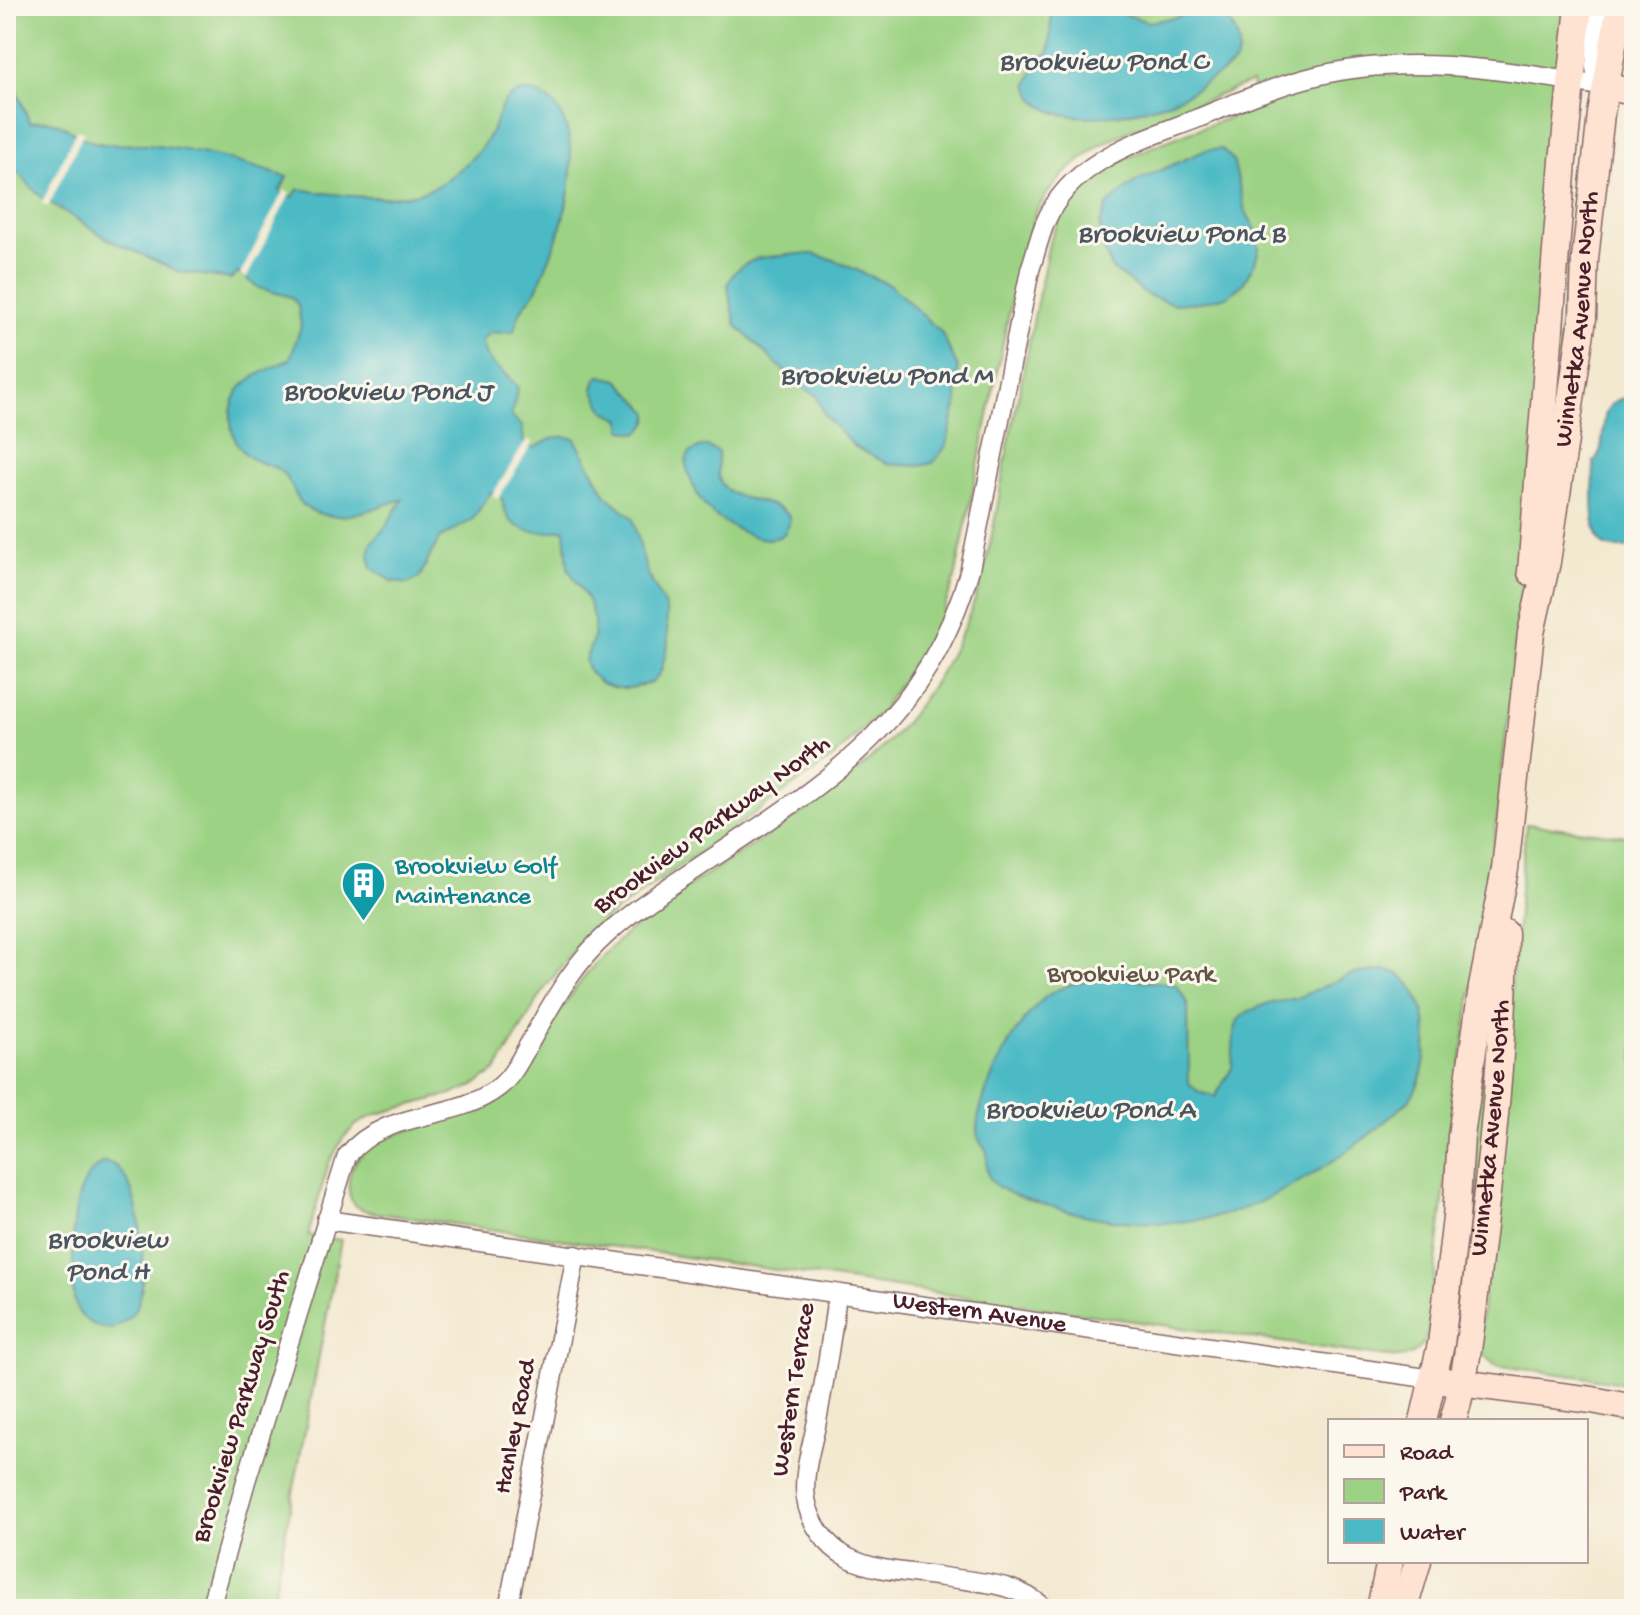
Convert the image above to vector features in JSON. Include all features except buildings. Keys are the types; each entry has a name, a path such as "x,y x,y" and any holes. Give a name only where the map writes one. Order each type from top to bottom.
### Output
{"street":[{"name":"Winnetka Avenue North","path":"1423,1419 1441,1344 1456,1218 1463,1121 1482,987 1505,869 1531,633 1532,547 1579,6"},
{"path":"1598,6 1597,80 1607,87 1634,92"},
{"name":"Winnetka Avenue North","path":"1531,633 1550,548 1577,362 1601,114 1620,6"},
{"name":"Brookview Parkway North","path":"326,1220 347,1156 355,1145 380,1128 459,1105 498,1088 518,1064 567,980 607,933 835,774 889,722 916,689 948,631 963,592 1030,270 1046,222 1067,189 1086,171 1105,156 1268,91 1316,75 1350,69 1415,65 1468,67 1607,87"},
{"name":"Winnetka Avenue North","path":"1453,1419 1468,1347 1491,1159 1505,988 1505,869"},
{"name":"Western Avenue","path":"326,1220 1634,1408"},
{"name":"Brookview Parkway South","path":"210,1609 326,1220"},
{"name":"Hanley Road","path":"508,1609 576,1255"},
{"name":"Western Terrace","path":"837,1294 806,1479 805,1496 816,1527 830,1545 848,1558 888,1569 1007,1587 1028,1594 1046,1609"},
{"path":"1380,1609 1390,1563"},
{"path":"1404,1609 1417,1563"}],"green space":[{"name":"Brookview Park","path":"6,6 1567,6 1522,579 1495,836 1452,1124 1428,1331 1419,1349 1407,1356 1372,1355 370,1212 356,1205 349,1191 351,1171 361,1155 377,1143 397,1134 480,1110 505,1094 524,1072 580,982 612,946 643,919 781,827 848,778 879,751 908,719 945,664 965,625 985,567 1049,243 1062,216 1086,184 1111,167 1151,148 1255,108 1252,82 1099,146 1066,172 1035,213 1018,269 955,578 938,625 883,709 834,757 601,922 577,946 545,988 496,1071 471,1087 452,1094 374,1115 356,1125 343,1138 329,1163 308,1235 341,1240 271,1609 6,1609"},
{"path":"1567,262 1571,263 1574,319 1552,484 1558,345"},
{"path":"1526,824 1634,837 1634,1386 1495,1365 1483,1354 1479,1344"},
{"path":"1496,985 1479,1194 1473,1194 1468,1138"}],"water":[{"name":"Brookview Pond C","path":"1052,6 1101,6 1148,22 1201,9 1220,10 1236,33 1238,53 1234,63 1225,71 1192,92 1170,101 1109,116 1067,115 1050,110 1036,101 1028,84 1038,59 1049,53"},
{"name":"Brookview Pond J","path":"6,75 15,86 30,123 55,123 93,142 166,147 236,162 287,177 280,191 293,197 298,189 386,197 403,196 435,187 478,152 509,97 529,92 550,101 561,115 571,158 570,181 560,227 536,290 520,312 513,332 490,333 482,340 483,349 491,362 518,388 511,416 522,426 524,442 534,448 558,437 575,439 606,495 633,518 646,570 666,609 668,644 661,671 653,682 615,688 601,683 590,673 585,661 594,636 594,620 588,600 568,568 565,530 536,532 522,529 507,515 502,499 491,492 472,520 439,539 419,578 407,584 392,581 372,568 369,555 372,542 403,499 344,516 314,512 301,502 279,470 254,460 243,451 231,421 234,400 251,379 290,359 301,326 298,305 291,297 259,288 238,273 231,279 180,272 110,240 41,197 16,171 6,167"},
{"name":"Brookview Pond B","path":"1222,149 1233,160 1245,210 1256,230 1259,249 1255,262 1243,284 1228,296 1175,304 1147,295 1111,268 1101,241 1100,225 1107,205 1136,181 1206,150"},
{"name":"Brookview Pond M","path":"799,254 834,260 890,285 941,332 958,368 957,402 946,446 933,463 918,466 888,464 855,447 826,417 816,395 799,385 736,325 728,284 734,273 758,258"},
{"path":"600,376 618,380 649,412 645,427 637,433 623,430 621,420 604,410 593,389"},
{"path":"1624,398 1634,398 1634,546 1614,548 1603,544 1596,528 1594,461 1602,445 1608,408"},
{"path":"706,446 718,452 718,475 731,493 773,506 790,517 786,530 779,537 768,539 743,532 719,519 704,504 693,485 686,463 691,452"},
{"name":"Brookview Pond A","path":"1383,970 1405,978 1422,1008 1426,1048 1417,1087 1406,1103 1372,1133 1329,1164 1280,1192 1256,1204 1210,1218 1131,1222 1072,1212 1027,1199 1007,1192 989,1176 987,1151 980,1142 977,1130 985,1095 1004,1052 1029,1013 1057,990 1087,980 1102,979 1177,985 1188,1005 1189,1083 1199,1092 1215,1097 1232,1068 1234,1033 1238,1020 1247,1012 1297,998 1352,974"},
{"name":"Brookview Pond H","path":"103,1162 116,1167 127,1181 135,1200 142,1248 143,1271 138,1304 127,1320 111,1329 95,1325 81,1316 73,1287 74,1225 79,1196 92,1171"}],"pier":[{"path":"77,129 84,132 48,207 42,203"},
{"path":"284,190 290,194 246,279 240,275"},
{"path":"527,440 533,443 498,499 492,495"}],"place":[{"name":"Brookview Golf Maintenance","path":"364,922"}]}
